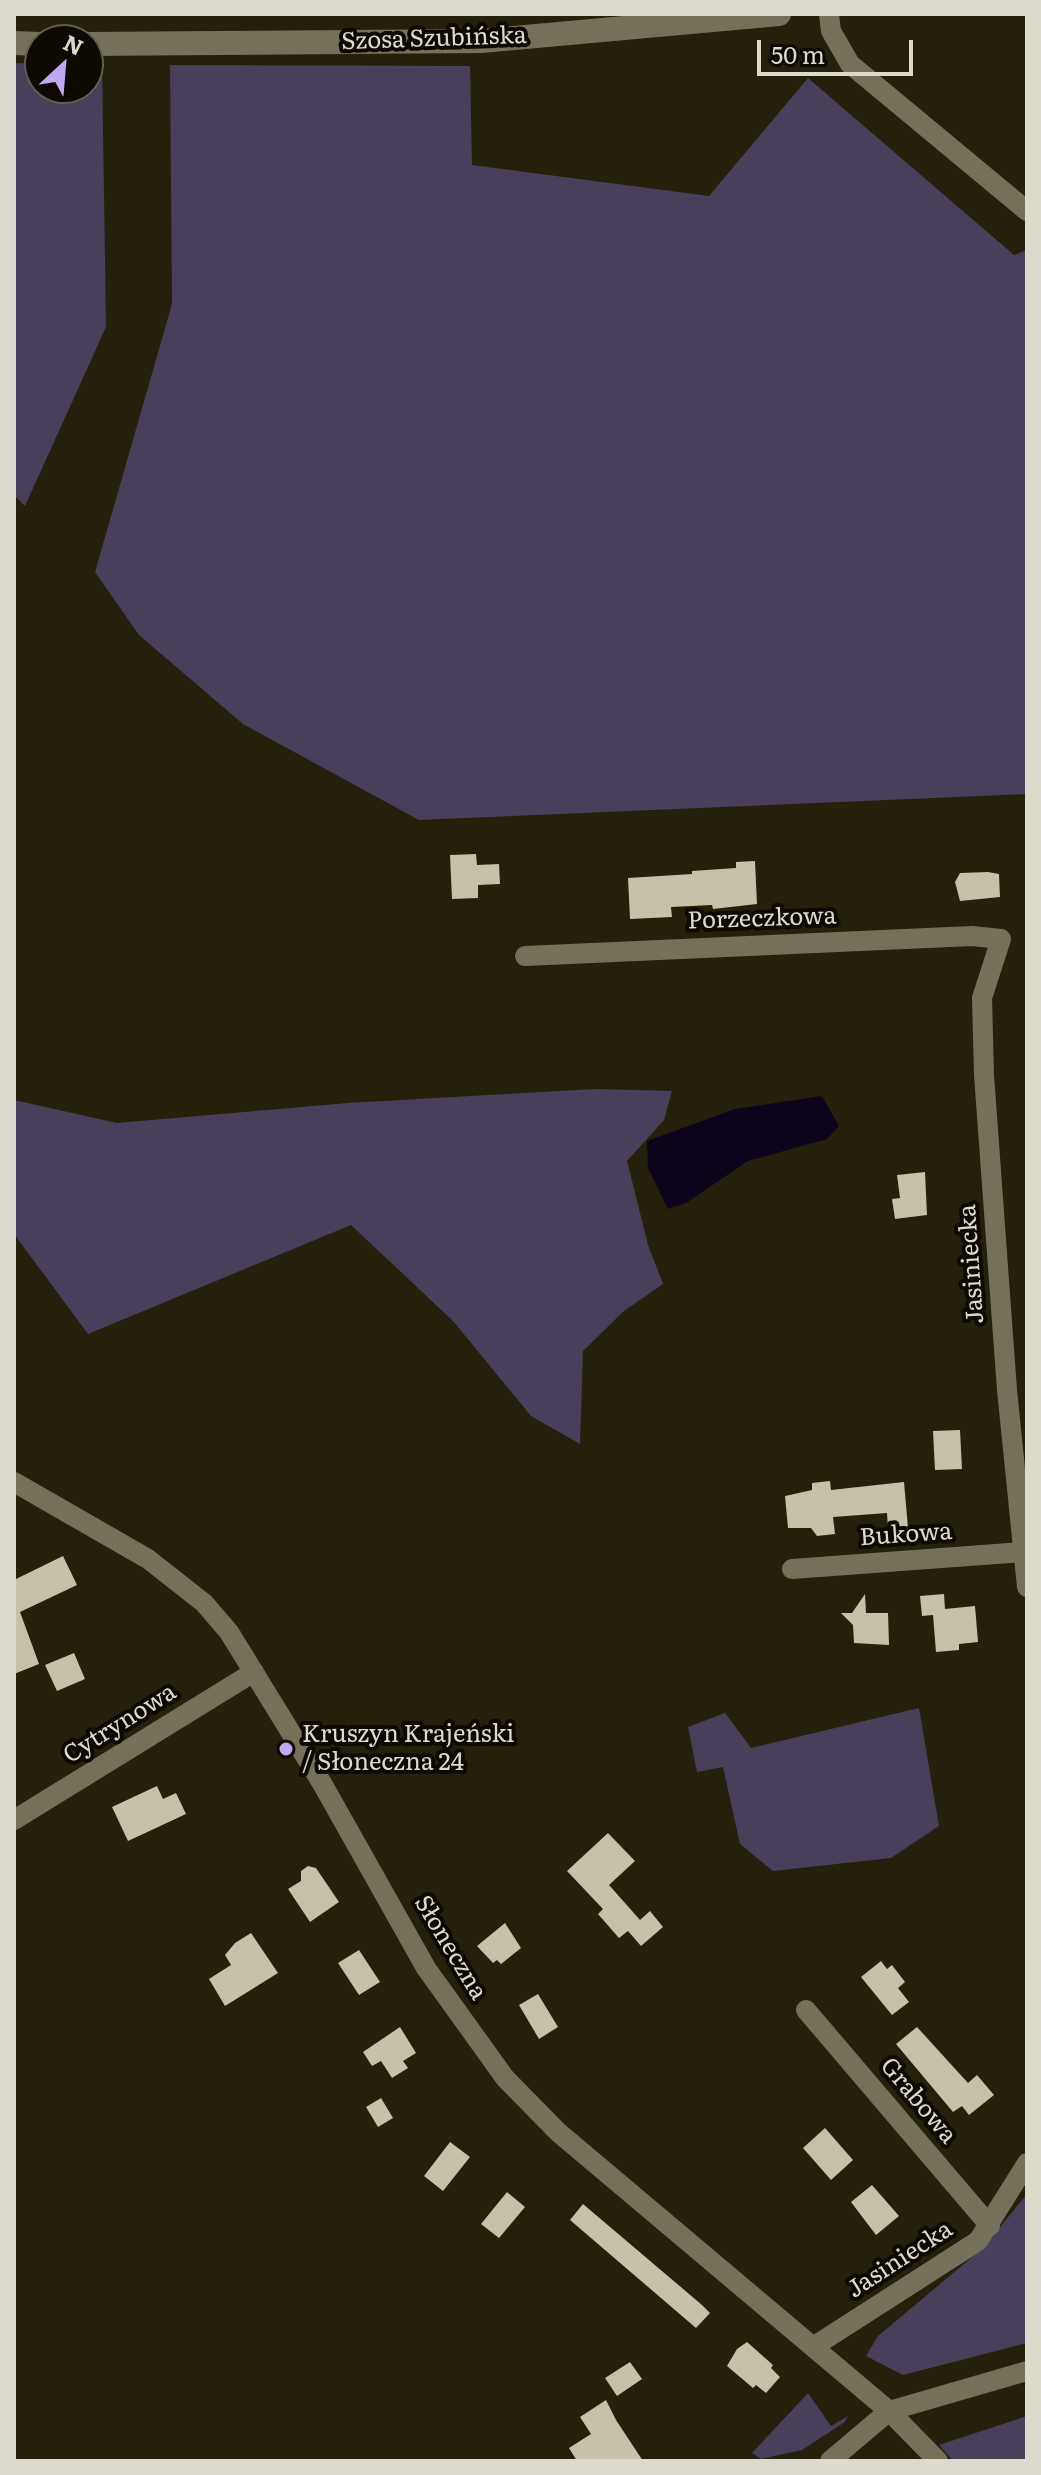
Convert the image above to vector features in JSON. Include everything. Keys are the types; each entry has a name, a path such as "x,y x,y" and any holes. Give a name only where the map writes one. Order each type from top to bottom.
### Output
{"street":[{"name":"Szosa Szubińska","path":"104,44 481,41 779,14"},
{"path":"829,14 831,31 850,64 1027,211"},
{"name":"Porzeczkowa","path":"525,956 972,936 1001,939"},
{"name":"Jasiniecka","path":"1001,939 982,998 984,1075 1023,1510 1027,1587"},
{"name":"Słoneczna","path":"14,1482 148,1559 204,1603 229,1632 254,1672 388,1896 426,1968 505,2078 558,2132 889,2411 938,2461"},
{"name":"Bukowa","path":"792,1569 1023,1552"},
{"name":"Cytrynowa","path":"14,1820 254,1672"},
{"name":"Grabowa","path":"806,2010 990,2226"},
{"name":"Jasiniecka","path":"813,2347 978,2241 1027,2163"},
{"path":"830,2461 889,2411 1027,2371"}],"shaded area":[{"path":"14,63 24,63 24,104 103,104 106,327 25,506 14,495"},
{"path":"170,65 470,66 472,165 709,196 808,78 1014,255 1027,250 1027,794 419,820 243,724 139,635 95,572 172,304"},
{"path":"594,1089 672,1091 664,1120 627,1161 648,1245 663,1284 624,1311 583,1351 580,1444 531,1416 453,1321 351,1225 88,1334 14,1234 14,1100 117,1123 348,1103"},
{"path":"822,1096 839,1126 827,1139 748,1161 686,1203 668,1209 648,1168 647,1141 735,1109"},
{"path":"919,1708 939,1826 891,1858 773,1871 740,1844 723,1767 697,1772 688,1727 725,1713 751,1748"},
{"path":"1027,2194 1027,2343 903,2375 866,2356 878,2336 983,2248"},
{"path":"808,2393 831,2426 848,2416 845,2422 802,2450 761,2459 752,2453"},
{"path":"1027,2416 1027,2461 953,2461 939,2445"}],"building":[{"path":"476,854 477,865 499,864 500,884 478,885 478,898 452,899 450,855"},
{"path":"755,861 757,904 713,909 712,905 671,907 672,917 630,919 628,878 692,874 692,871 736,868 736,862"},
{"path":"960,873 999,874 1000,897 960,901 955,882"},
{"path":"925,1172 927,1215 895,1219 892,1199 900,1198 897,1175"},
{"path":"960,1430 962,1469 935,1470 933,1431"},
{"path":"830,1481 831,1490 904,1482 908,1528 888,1529 887,1513 833,1517 835,1534 817,1536 811,1528 788,1528 785,1496 812,1490 812,1483"},
{"path":"63,1556 77,1585 20,1612 39,1664 14,1674 14,1580"},
{"path":"865,1594 866,1613 888,1613 889,1645 854,1643 853,1625 841,1613 852,1613"},
{"path":"944,1594 945,1609 975,1606 978,1642 959,1644 959,1650 936,1652 933,1615 922,1616 920,1596"},
{"path":"74,1653 85,1679 57,1691 45,1665"},
{"path":"157,1786 163,1799 176,1793 186,1814 128,1841 112,1807"},
{"path":"608,1833 635,1861 609,1885 640,1920 650,1911 663,1927 641,1946 628,1931 619,1938 598,1914 603,1909 567,1871"},
{"path":"308,1866 316,1868 339,1902 310,1922 288,1889 301,1881 301,1871"},
{"path":"505,1923 521,1948 501,1964 497,1960 493,1963 477,1946"},
{"path":"251,1933 278,1973 225,2006 209,1979 231,1965 225,1955 235,1943"},
{"path":"359,1950 380,1982 359,1995 338,1963"},
{"path":"881,1961 887,1969 892,1965 905,1982 898,1988 909,2002 892,2015 861,1977"},
{"path":"538,1994 558,2027 539,2039 519,2005"},
{"path":"400,2027 416,2053 403,2061 408,2068 392,2078 381,2061 372,2066 363,2052"},
{"path":"917,2027 968,2083 977,2075 994,2095 969,2115 962,2106 953,2112 896,2044"},
{"path":"381,2098 393,2118 378,2127 366,2107"},
{"path":"825,2128 853,2160 831,2180 803,2148"},
{"path":"450,2142 470,2157 443,2191 424,2176"},
{"path":"872,2185 899,2216 876,2235 851,2202"},
{"path":"507,2192 525,2207 499,2238 481,2224"},
{"path":"583,2204 710,2313 696,2328 570,2220"},
{"path":"747,2342 773,2365 771,2368 780,2377 766,2393 756,2385 753,2388 727,2366 737,2349"},
{"path":"630,2362 642,2379 617,2396 605,2378"},
{"path":"606,2400 643,2461 577,2461 569,2448 591,2434 580,2417"}],"place":[{"name":"Kruszyn Krajeński / Słoneczna 24","path":"286,1749"}]}
